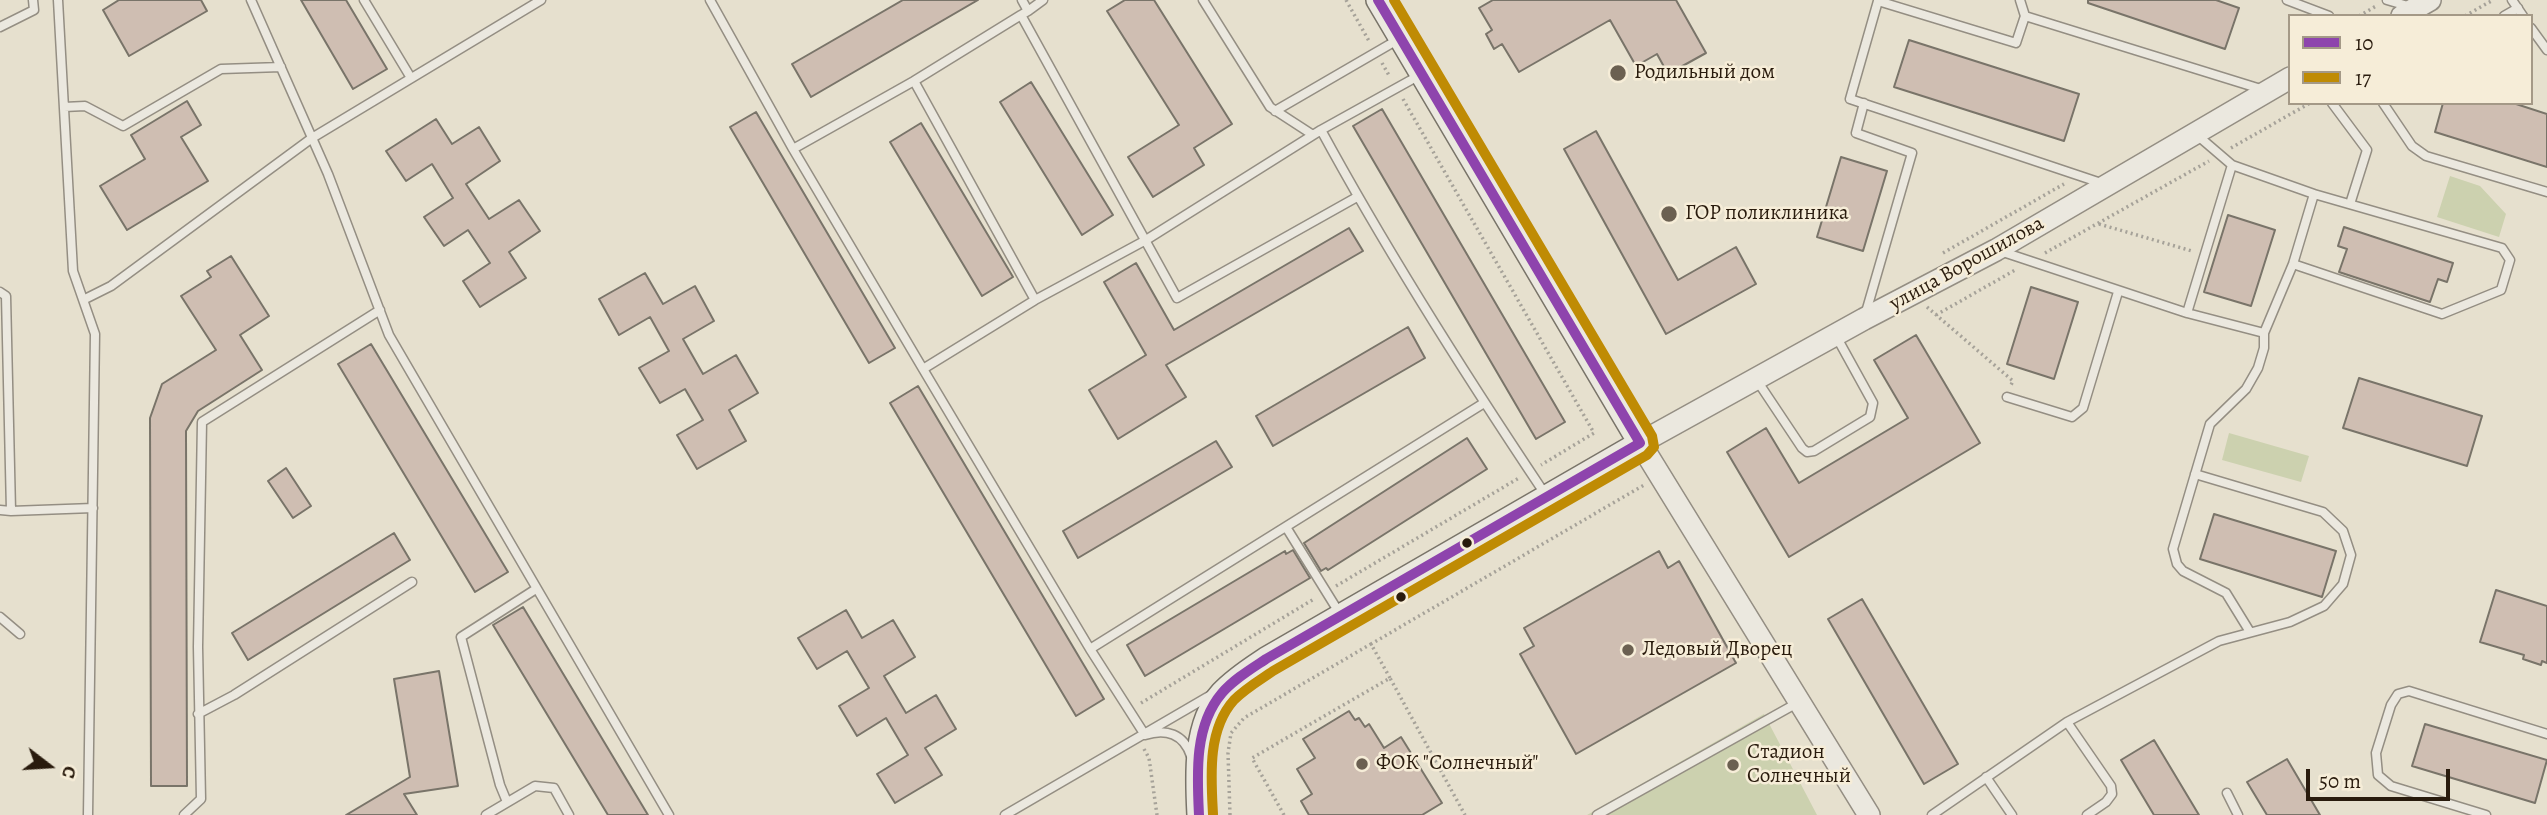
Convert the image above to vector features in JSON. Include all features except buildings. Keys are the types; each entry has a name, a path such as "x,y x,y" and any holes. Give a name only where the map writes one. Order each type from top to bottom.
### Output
{"main road":[{"path":"1378,0 1640,443"},
{"name":"улица Ворошилова","path":"1199,815 1199,754 1209,714 1220,695 1237,679 1266,659 1640,443"}],"street":[{"name":"улица Ворошилова","path":"1640,443 1864,319 1996,250 2288,79"},
{"path":"1640,443 1869,815"}],"lane":[{"path":"0,27 34,10 33,0"},
{"path":"58,0 73,271 95,334 88,815"},
{"path":"251,0 328,174 389,335 669,815"},
{"path":"364,0 411,78"},
{"path":"85,299 111,286 312,138 529,3 541,0"},
{"path":"710,0 793,149 1090,649 1129,710 1141,737"},
{"path":"1022,0 1024,13 1177,299 1357,197"},
{"path":"793,149 914,80 1043,0"},
{"path":"1203,0 1270,107 1317,133 1484,403 1548,497"},
{"path":"2020,0 2025,16 2016,43 1878,1 1850,99 2107,185"},
{"path":"2287,0 2324,14"},
{"path":"2387,0 2416,8"},
{"path":"2512,0 2520,12"},
{"path":"2025,16 2267,91"},
{"path":"2533,31 2547,50"},
{"path":"1275,111 1400,38"},
{"path":"64,107 85,106 123,126 220,69 281,67"},
{"path":"923,369 1035,300 1146,240 1317,133 1422,74"},
{"path":"914,80 1035,300"},
{"path":"1864,103 1856,133 1912,153 1864,319"},
{"path":"2333,105 2367,150 2350,204"},
{"path":"2384,105 2412,146 2426,156 2547,192"},
{"path":"2194,133 2232,165 2315,194 2502,248 2510,260 2501,289 2442,314 2292,264"},
{"path":"2187,313 2232,165"},
{"path":"2250,632 2226,593 2183,571 2177,564 2173,549 2210,424 2246,389 2258,368 2264,348 2264,333 2292,264 2315,194"},
{"path":"1996,250 2118,292 2264,333"},
{"path":"0,292 6,296 11,511"},
{"path":"2007,397 2072,418 2078,414 2083,408 2118,292"},
{"path":"184,815 201,799 198,714 202,422 380,310"},
{"path":"1756,379 1802,448 1807,452 1814,451 1870,416 1873,409 1873,403 1836,335"},
{"path":"1090,649 1484,403"},
{"path":"1932,815 2067,722 2219,641 2290,622 2324,606 2343,584 2351,555 2343,531 2323,512 2194,474"},
{"path":"0,510 93,508"},
{"path":"1286,527 1342,616"},
{"path":"198,714 234,695 412,582"},
{"path":"507,802 500,785 461,637 536,589"},
{"path":"0,617 20,634"},
{"path":"1006,815 1237,679"},
{"path":"2486,815 2391,786 2378,775 2375,753 2391,705 2398,694 2409,691 2547,734"},
{"path":"1597,815 1799,702"},
{"path":"2067,722 2111,786 2112,794 2106,802 2087,815"},
{"path":"1141,737 1157,731 1170,732 1182,741 1190,752 1198,785"},
{"path":"1986,777 2012,815"},
{"path":"486,815 535,786 554,788 569,815"},
{"path":"2227,793 2238,815"}],"path":[{"path":"1129,710 1594,433 1346,0"},
{"path":"2362,14 2387,0"},
{"path":"2468,14 2493,0"},
{"path":"1936,315 2306,105"},
{"path":"1941,254 2079,176"},
{"path":"2097,224 2204,255"},
{"path":"1912,294 2013,381 2007,397"},
{"path":"1230,815 1228,752 1231,733 1244,718 1660,475"},
{"path":"1371,644 1465,815"},
{"path":"1284,815 1252,758 1390,678"},
{"path":"1141,737 1149,758 1157,815"}],"green space":[{"path":"2450,176 2480,186 2506,214 2499,237 2437,217"},
{"path":"2229,433 2309,456 2301,482 2222,460"},
{"name":"Стадион Солнечный","path":"1764,714 1817,815 1587,815"}],"transit line":[{"name":"10","path":"1199,815 1198,767 1202,735 1213,706 1232,683 1266,659 1640,443 1378,0"},
{"name":"17","path":"1213,814 1212,770 1215,739 1225,712 1243,692 1273,671 1647,455 1654,447 1652,436 1394,0"}],"place":[{"name":"Родильный дом","path":"1618,73"},
{"name":"ГОР поликлиника","path":"1669,214"},
{"name":"Ледовый Дворец","path":"1628,650"},
{"name":"ФОК \"Солнечный\"","path":"1362,764"},
{"name":"Стадион Солнечный","path":"1733,765"}]}
